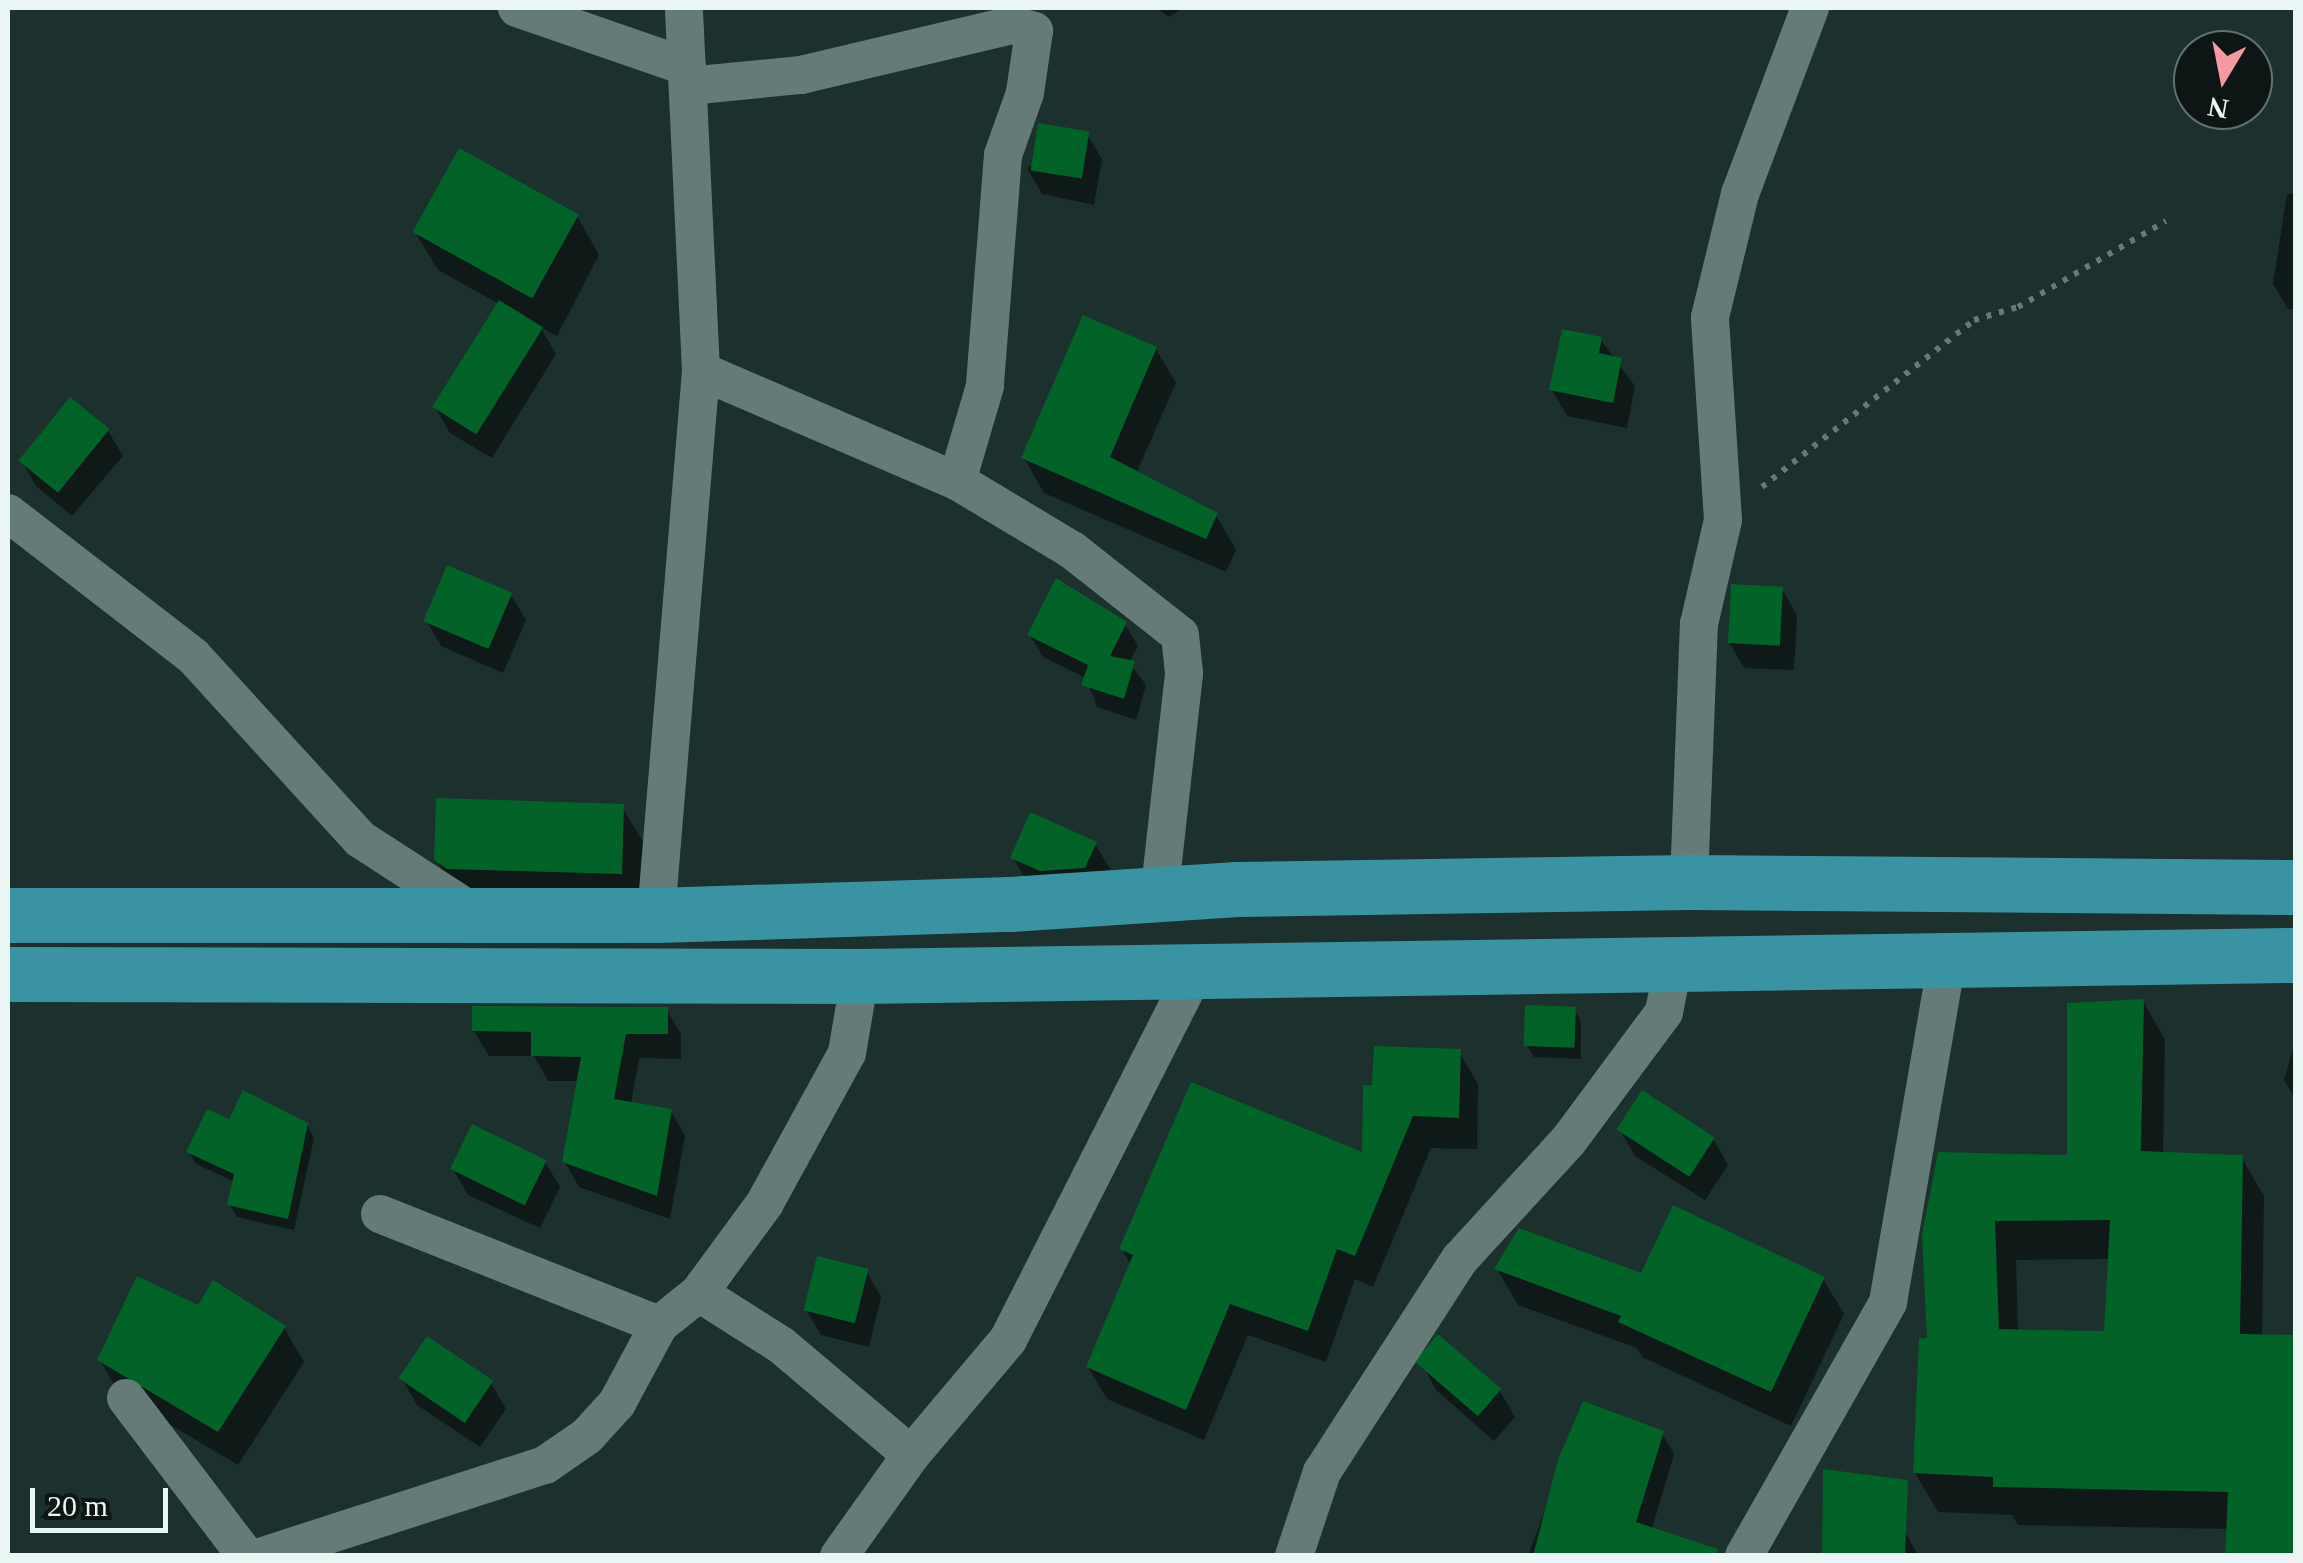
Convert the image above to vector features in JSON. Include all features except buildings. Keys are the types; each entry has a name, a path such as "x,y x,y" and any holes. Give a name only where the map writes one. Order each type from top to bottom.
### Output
{"main road":[{"path":"8,915 656,915 1159,897 1237,889 1689,882 2296,887"},
{"path":"8,974 860,976 2296,955"}],"street":[{"path":"516,8 688,76 818,72 1012,25 1034,31 1025,93 1003,154 986,386 957,481"},
{"path":"656,915 701,371 684,8"},
{"path":"1689,882 1699,624 1723,520 1710,317 1740,194 1810,8"},
{"path":"701,371 957,481 1072,550 1180,634 1184,674 1159,897"},
{"path":"8,513 193,656 360,839 478,916"},
{"path":"1744,1556 1888,1302 1947,962"},
{"path":"1294,1556 1322,1472 1460,1259 1569,1140 1664,1012 1673,966"},
{"path":"839,1556 910,1455 1008,1340 1196,970"},
{"path":"263,1556 545,1464 587,1436 617,1403 660,1325 699,1293 764,1203 847,1053 860,976"},
{"path":"380,1214 660,1325"},
{"path":"699,1293 781,1345 910,1455"},
{"path":"126,1398 246,1556"}],"path":[{"path":"1723,520 1974,320 2018,306 2166,221"}]}
